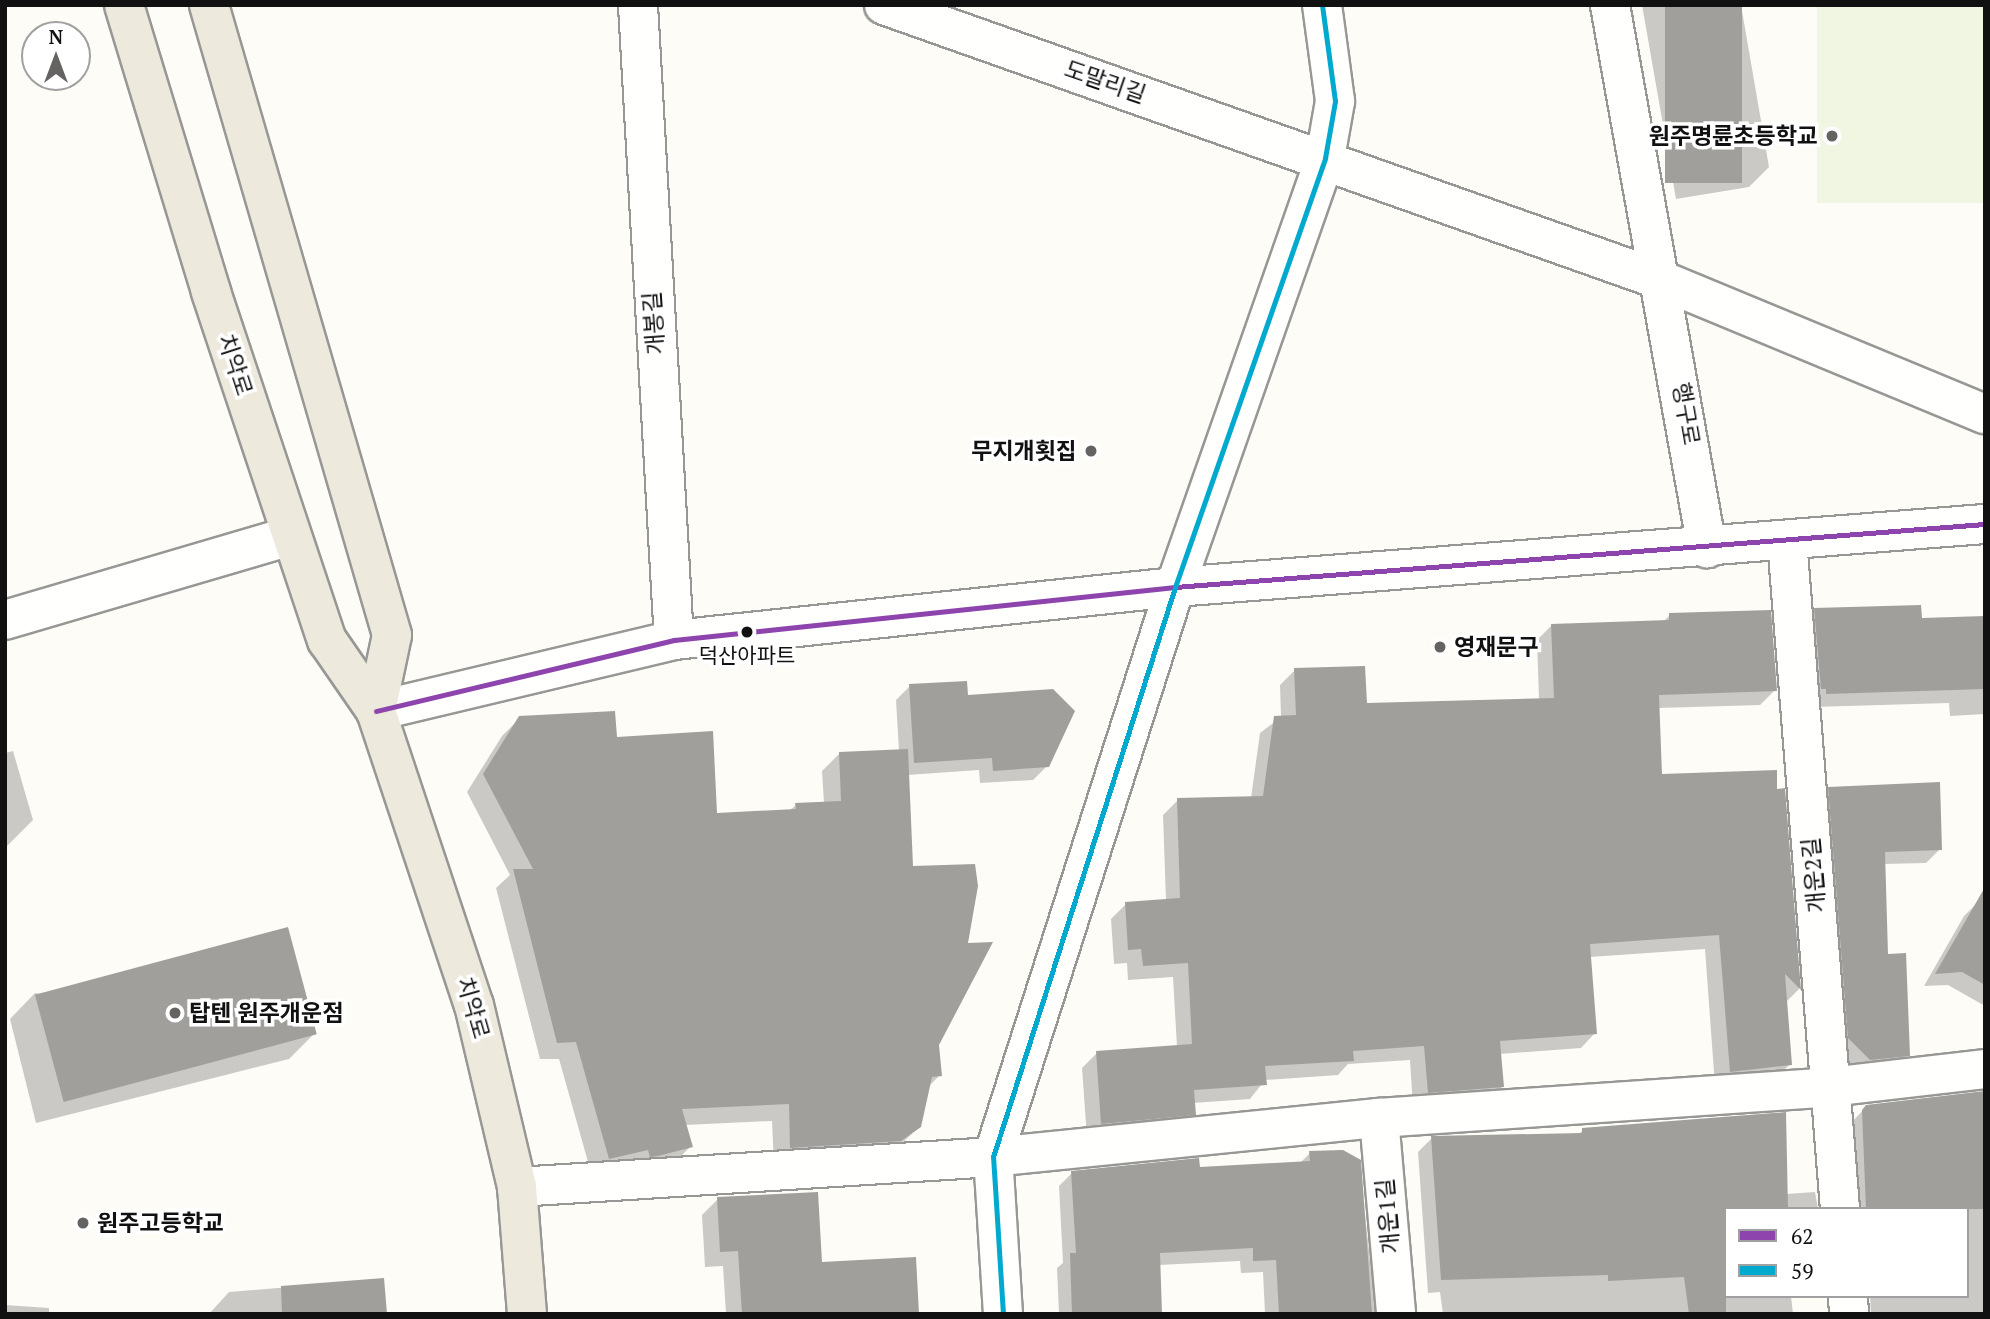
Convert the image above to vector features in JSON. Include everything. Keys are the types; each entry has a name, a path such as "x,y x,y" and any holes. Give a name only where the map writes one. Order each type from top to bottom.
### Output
{"main road":[{"name":"치악로","path":"124,5 211,292 327,640 376,711 474,1005 517,1187 527,1314"},
{"name":"치악로","path":"209,5 391,635 376,711"}],"street":[{"name":"개봉길","path":"638,5 674,640"},
{"name":"도말리길","path":"884,5 1325,158 1661,280 1985,414"},
{"path":"1003,1314 993,1157 1175,587 1325,158 1335,101 1322,5"},
{"name":"행구로","path":"1610,5 1707,548"},
{"path":"376,711 674,640 1175,587 1707,548 1985,524"},
{"path":"5,620 291,536"},
{"name":"개운2길","path":"1787,540 1840,1207"},
{"path":"517,1187 993,1157 1379,1118 1830,1087 1985,1069"},
{"name":"개운1길","path":"1379,1118 1396,1314"}],"green space":[{"path":"1817,5 1985,5 1985,203 1817,203"}],"building":[{"path":"1665,5 1742,5 1742,183 1665,183"},
{"path":"1921,605 1922,618 1985,616 1985,689 1826,694 1826,689 1821,689 1814,608"},
{"path":"1771,610 1777,691 1659,695 1662,774 1777,770 1777,789 1785,788 1801,990 1785,974 1792,1065 1730,1072 1719,935 1590,944 1597,1034 1500,1041 1504,1087 1428,1093 1424,1046 1353,1051 1354,1061 1265,1066 1267,1085 1194,1090 1196,1115 1101,1124 1096,1051 1192,1044 1188,963 1143,966 1141,949 1128,950 1125,902 1180,898 1177,798 1263,796 1274,716 1296,715 1294,668 1365,666 1367,703 1554,698 1551,624 1669,620 1669,613"},
{"path":"967,681 968,695 1053,689 1075,711 1049,767 993,771 992,758 914,763 909,684"},
{"path":"615,711 617,737 713,731 717,813 796,809 795,803 841,801 839,752 908,749 913,866 975,864 978,886 968,943 993,942 939,1045 942,1076 932,1077 921,1127 901,1141 790,1148 789,1104 682,1109 693,1147 658,1156 650,1157 648,1150 609,1159 576,1042 557,1043 513,869 533,869 483,774 519,716"},
{"path":"1940,782 1942,850 1885,852 1888,954 1906,953 1910,1056 1870,1060 1848,1038 1828,787"},
{"path":"1985,887 1985,985 1962,972 1935,974"},
{"name":"탑텐 원주개운점","path":"288,927 317,1034 64,1102 35,995"},
{"path":"1985,1091 1985,1209 1866,1207 1862,1110 1866,1105"},
{"path":"1786,1112 1788,1207 1724,1207 1726,1314 1689,1314 1684,1277 1608,1281 1608,1275 1441,1280 1431,1136 1582,1133 1582,1128"},
{"path":"1343,1150 1361,1160 1372,1314 1279,1314 1276,1260 1253,1261 1253,1248 1160,1253 1162,1314 1072,1314 1070,1253 1076,1253 1071,1171 1199,1158 1200,1167 1310,1161 1309,1151"},
{"path":"818,1192 822,1262 916,1257 919,1314 742,1314 738,1251 720,1252 717,1197"},
{"path":"384,1278 387,1314 282,1314 281,1286"}],"transit line":[{"name":"59","path":"1003,1314 993,1157 1175,587 1325,158 1335,101 1322,5"},
{"name":"62","path":"376,711 674,640 1175,587 1985,524"}],"place":[{"name":"원주명륜초등학교","path":"1832,136"},
{"name":"무지개횟집","path":"1091,451"},
{"name":"덕산아파트","path":"747,632"},
{"name":"영재문구","path":"1440,647"},
{"name":"탑텐 원주개운점","path":"175,1013"},
{"name":"원주고등학교","path":"83,1223"}]}
